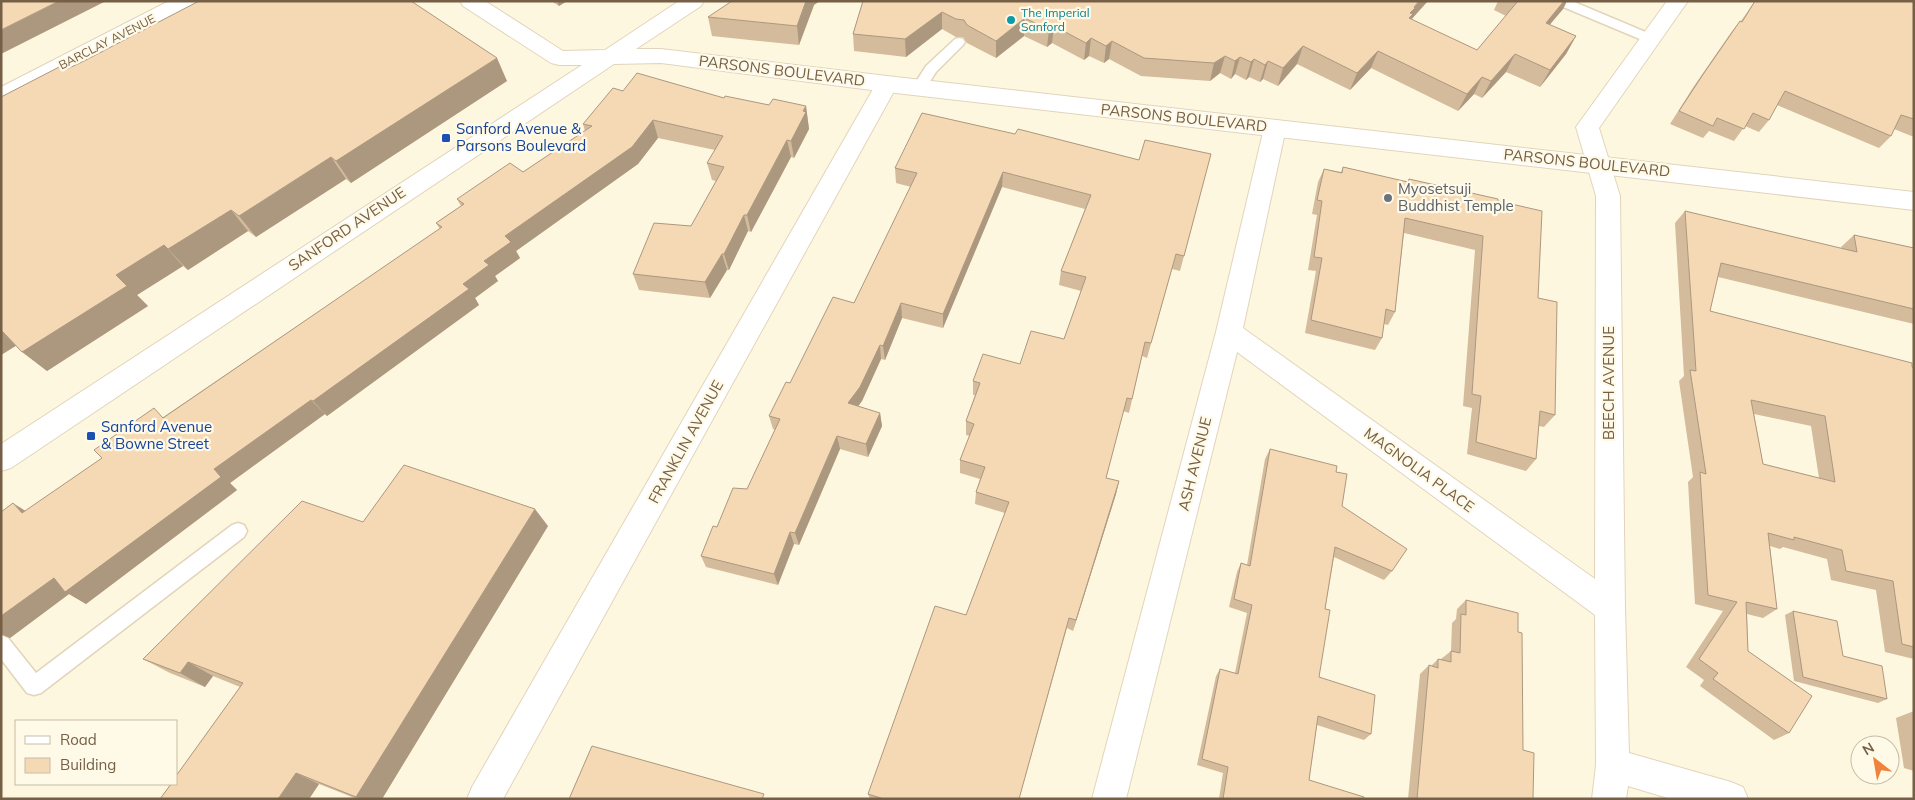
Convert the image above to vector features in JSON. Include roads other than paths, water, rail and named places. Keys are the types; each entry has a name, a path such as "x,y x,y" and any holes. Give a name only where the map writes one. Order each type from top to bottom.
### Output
{"street":[{"name":"BARCLAY AVENUE","path":"1,97 186,1"},
{"name":"PARSONS BOULEVARD","path":"470,1 559,58 661,56 919,88 1914,201"},
{"name":"SANFORD AVENUE","path":"1,459 694,1"},
{"name":"BEECH AVENUE","path":"1610,799 1612,765 1608,196 1587,126 1678,1"},
{"name":"FRANKLIN AVENUE","path":"484,799 887,84"},
{"name":"ASH AVENUE","path":"1109,799 1229,332 1275,128"},
{"name":"MAGNOLIA PLACE","path":"1229,332 1610,608"},
{"path":"1612,765 1731,799"}],"lane":[{"path":"1560,1 1651,39"},
{"path":"919,88 931,69 959,42"},
{"path":"1,644 34,686 238,531"}],"place":[{"name":"The Imperial Sanford","path":"1011,20"},
{"name":"Sanford Avenue & Parsons Boulevard","path":"446,138"},
{"name":"Myosetsuji Buddhist Temple","path":"1388,198"},
{"name":"Sanford Avenue & Bowne Street","path":"91,436"}]}
